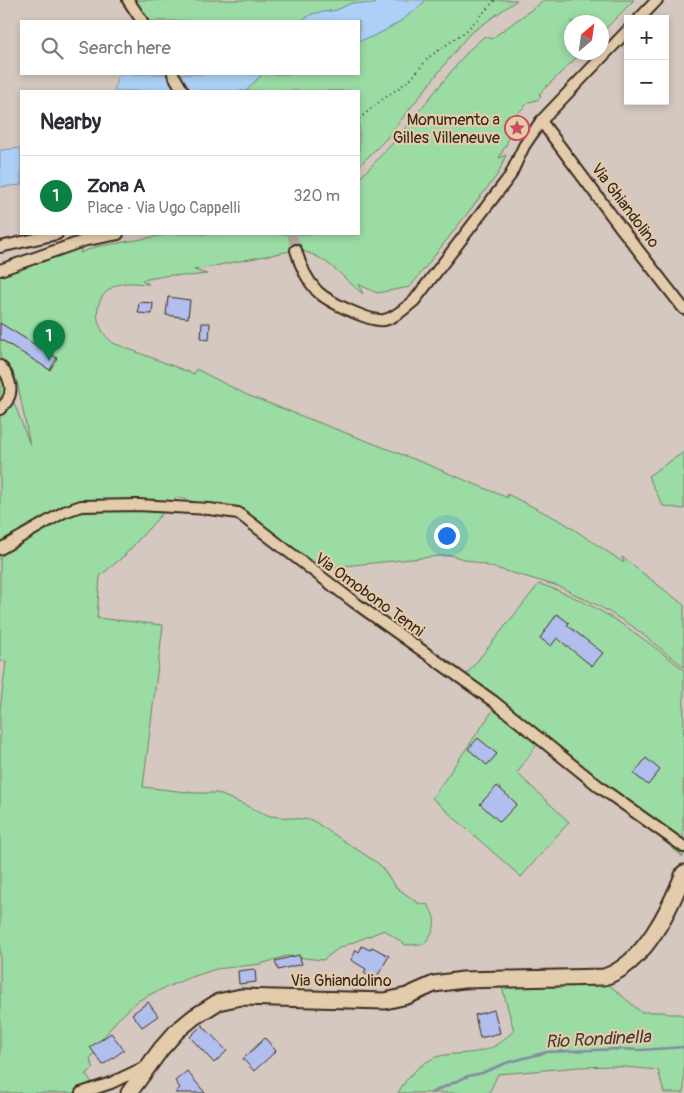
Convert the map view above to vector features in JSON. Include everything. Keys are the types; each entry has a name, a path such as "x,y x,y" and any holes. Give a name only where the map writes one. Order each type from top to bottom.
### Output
{"street":[{"path":"128,0 141,20"},
{"path":"643,15 657,0"},
{"path":"296,250 301,266 318,292 336,303 363,317 384,320 399,312 414,301 510,176 524,146 542,121 624,34"},
{"path":"174,75 182,90"},
{"name":"Via Ghiandolino","path":"542,121 684,309"},
{"path":"0,247 52,235"},
{"path":"0,270 86,240 113,235"},
{"path":"0,366 8,378 11,387 8,400 0,409"},
{"name":"Via Omobono Tenni","path":"0,549 64,512 81,506 138,505 209,509 238,514 354,602 493,701 601,788 684,847"},
{"name":"Via Ghiandolino","path":"129,1093 177,1031 194,1017 218,1002 241,997 385,1001 408,996 434,984 463,980 604,977 617,973 643,948 662,922 684,873"},
{"path":"82,1093 111,1083 149,1065"}],"path":[{"path":"360,118 411,79 429,57 466,31 495,0"}],"green space":[{"path":"124,0 379,0 375,4 352,3 337,10 312,14 303,20 135,20"},
{"path":"426,0 517,0 468,35 386,139 360,165 360,90 247,90 261,75 360,75 360,41 395,25"},
{"path":"545,0 634,0 609,25 609,15 564,15 564,60 574,60 539,94 541,97 529,102 512,119 507,143 499,158 506,155 498,174 410,287 377,293 358,284 363,294 324,261 307,252 296,250 194,270 207,274 189,276 170,275 142,280 149,284 129,283 117,285 102,296 97,312 98,321 101,329 113,343 194,374 196,369 247,395 424,463 508,498 507,494 563,522 624,563 622,557 684,605 684,667 632,626 599,606 558,586 450,555 334,567 309,560 264,525 241,510 230,506 198,503 177,497 124,556 100,576 97,618 163,625 143,787 195,793 217,793 270,816 312,820 379,864 396,887 418,903 428,905 434,917 433,930 424,944 406,945 384,930 339,948 323,960 286,956 261,964 216,969 186,979 138,1001 116,1021 98,1045 90,1060 94,1068 86,1074 99,1093 0,1093 0,709 6,662 0,661 0,366 30,445 17,381 9,365 0,358 0,276 80,246 82,247 80,253 95,247 165,235 360,235 360,178 391,145 469,50 485,36 491,39"},
{"path":"684,452 684,509 663,506 648,476"},
{"path":"539,584 578,599 597,609 633,632 684,670 683,857 540,740 517,773 569,822 521,877 432,798 496,706 462,680"},
{"path":"501,983 608,984 641,1012 664,1012 684,1016 684,1093 664,1093 658,1070 613,1066 498,1074 489,1093 398,1093 411,1074 431,1060 445,1055 483,1051 498,1044 514,1031"}],"water":[{"path":"379,0 426,0 395,25 360,41 360,20 303,20 312,14 337,10 352,3 375,4"},
{"path":"118,75 261,75 247,90 114,90"},
{"path":"20,148 20,185 0,187 0,150"}],"building":[{"path":"168,297 190,300 188,318 166,315"},
{"path":"139,302 153,303 152,314 138,313"},
{"path":"0,323 57,358 50,370 0,339"},
{"path":"202,323 210,323 209,340 201,339"},
{"path":"557,614 569,623 567,625 603,653 592,666 557,638 551,646 540,638"},
{"path":"478,738 497,754 487,765 468,749"},
{"path":"646,758 660,770 648,785 634,774"},
{"path":"497,786 517,804 500,822 480,804"},
{"path":"362,946 370,950 372,947 389,956 375,980 364,973 366,969 351,960 356,950 359,952"},
{"path":"299,955 302,964 278,970 275,961"},
{"path":"255,969 256,982 239,984 238,971"},
{"path":"148,1002 158,1016 142,1027 132,1014"},
{"path":"494,1010 500,1033 480,1038 475,1015"},
{"path":"202,1025 227,1051 214,1063 190,1037"},
{"path":"111,1033 124,1050 103,1065 90,1047"},
{"path":"265,1038 276,1051 254,1071 243,1059"},
{"path":"187,1071 205,1093 175,1093 180,1088 175,1081"}],"waterway":[{"name":"Rio Rondinella","path":"431,1093 468,1076 547,1052 684,1047"}],"tunnel":[{"path":"292,235 296,250"}],"place":[{"name":"Monumento a Gilles Villeneuve","path":"517,128"},
{"name":"Zona A","path":"49,361"}]}
